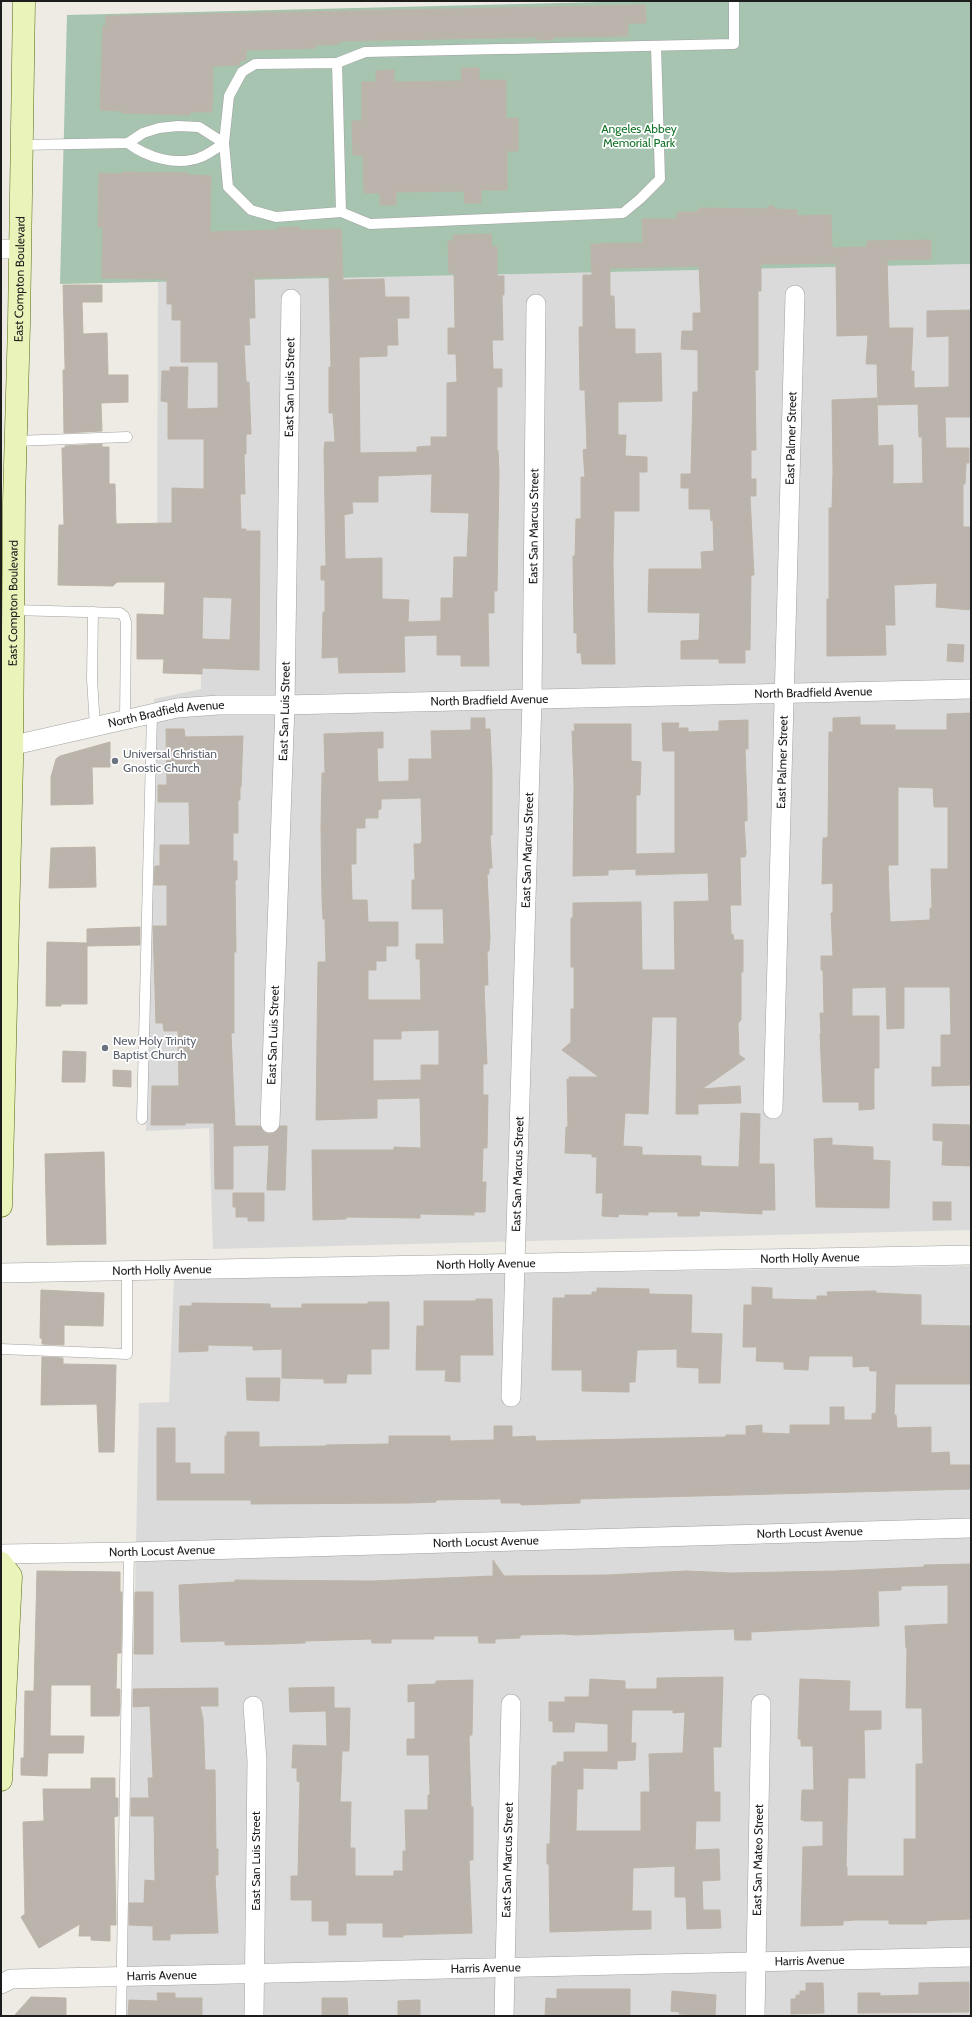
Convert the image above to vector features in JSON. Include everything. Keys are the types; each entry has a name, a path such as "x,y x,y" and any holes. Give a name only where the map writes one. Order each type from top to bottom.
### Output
{"main road":[{"name":"East Compton Boulevard","path":"1,1206 6,747 13,610 7,501 16,441 10,249 21,145 24,1"},
{"path":"1,1563 12,1576 1,1780"}],"street":[{"name":"East Palmer Street","path":"773,1109 795,295"},
{"name":"East San Luis Street","path":"270,1123 285,705 291,299"},
{"name":"East San Marcus Street","path":"511,1397 532,700 536,304"},
{"name":"North Bradfield Avenue","path":"6,747 177,708 218,705 532,700 971,689"},
{"name":"North Holly Avenue","path":"1,1273 971,1254"},
{"name":"North Locust Avenue","path":"1,1554 129,1552 971,1528"},
{"name":"East San Marcus Street","path":"504,2016 512,1704"},
{"name":"East San Mateo Street","path":"755,2016 761,1704"},
{"name":"East San Luis Street","path":"253,1706 257,1762 254,2016"},
{"name":"Harris Avenue","path":"1,1984 11,1979 255,1972 505,1969 971,1957"}],"lane":[{"path":"656,46 660,179 623,213 370,224 341,212 276,217 251,210 228,187 224,143 228,96 242,72 255,64 337,63 365,52 734,44 734,1"},
{"path":"337,63 341,212"},
{"path":"21,145 128,143 143,133 158,128 178,126 199,127 224,143"},
{"path":"128,143 139,152 181,161 200,158 224,143"},
{"path":"16,441 127,436"},
{"path":"13,610 120,613 124,616 126,622 125,720"},
{"path":"93,612 92,679 95,727"},
{"path":"142,1120 152,714"},
{"path":"1,1349 127,1354 127,1271"},
{"path":"121,2016 129,1552"}],"shaded area":[{"path":"971,264 971,1230 213,1249 209,1128 146,1131 154,699 201,689 201,576 157,577 158,281"},
{"path":"971,1266 971,2016 126,2016 139,1403 169,1402 174,1279"}],"green space":[{"name":"Angeles Abbey Memorial Park","path":"646,1 971,1 971,264 60,284 67,15"}],"building":[{"path":"645,5 646,23 628,23 628,36 553,37 553,40 537,40 537,37 339,41 339,44 315,45 316,48 246,50 246,60 239,61 240,65 213,66 212,112 190,112 190,115 122,113 122,111 100,110 103,26 106,26 106,16"},
{"path":"461,68 479,68 479,80 506,80 506,119 518,118 518,151 507,151 507,190 481,190 481,203 465,203 464,191 396,192 396,205 380,205 380,193 364,193 363,155 353,155 352,121 362,121 362,82 376,82 376,71 394,70 394,82 462,81"},
{"path":"122,172 188,173 188,175 211,176 210,232 278,230 278,228 300,227 300,230 341,229 343,280 384,279 385,297 409,297 409,318 397,318 398,345 387,345 387,356 359,357 360,453 417,452 417,447 431,446 431,437 447,437 447,383 457,382 456,354 448,354 448,328 455,328 454,273 449,273 448,241 453,241 453,235 491,234 492,247 497,247 497,276 504,276 504,295 502,295 503,340 492,340 493,369 502,369 502,387 497,387 497,451 498,450 499,473 497,591 494,591 494,613 488,613 489,666 461,666 461,655 437,655 437,635 404,636 405,672 339,673 338,657 322,658 323,612 325,612 325,580 321,580 321,566 326,566 324,450 325,442 335,442 333,413 329,413 329,367 331,367 329,276 254,278 255,318 249,318 250,345 244,345 246,382 249,382 251,434 246,434 246,454 244,454 245,494 240,494 241,529 246,529 246,531 260,531 259,670 202,668 202,674 163,673 164,659 137,659 137,614 164,615 165,582 117,582 113,586 58,585 59,525 64,525 62,448 65,448 65,446 102,444 102,447 109,447 109,484 115,484 116,524 172,523 172,488 204,489 204,439 168,439 168,402 161,401 162,371 170,371 170,367 188,367 187,409 218,408 218,362 181,362 181,320 172,320 172,304 167,304 167,279 102,278 103,227 98,227 99,173 122,174","holes":["432,474 431,512 469,513 467,557 454,557 453,598 441,598 441,621 408,622 409,600 382,599 382,558 345,559 344,515 353,513 352,502 378,502 378,476","203,597 232,598 230,640 202,639"]},
{"path":"771,205 776,209 797,210 797,216 831,215 832,248 867,247 867,241 931,240 931,259 887,260 889,328 913,328 911,371 914,371 914,388 949,387 949,336 927,337 927,311 971,310 971,417 945,417 946,448 969,448 969,463 966,463 965,484 963,484 963,527 971,527 971,610 936,607 937,583 894,585 895,625 885,625 886,655 827,656 827,599 829,599 829,508 832,508 833,472 832,400 877,398 878,446 893,445 893,484 923,483 922,437 919,437 918,404 878,405 877,364 866,364 868,335 837,336 836,263 761,264 761,291 758,291 758,370 755,370 756,450 751,450 751,479 756,479 756,496 750,496 754,575 751,575 750,650 745,650 745,663 719,663 719,659 681,659 681,641 699,640 700,613 648,612 649,569 702,569 701,552 714,551 713,520 711,521 710,509 689,509 689,488 681,488 681,474 691,474 693,392 698,392 698,350 681,349 682,331 693,331 693,313 701,313 699,266 610,268 610,296 614,296 615,329 635,329 635,354 661,353 662,401 618,402 618,435 626,435 625,456 647,457 647,472 639,472 639,511 614,511 613,563 615,664 582,664 581,653 577,653 577,633 574,633 573,556 575,556 576,519 581,519 581,477 585,477 583,450 587,449 585,390 580,390 579,327 583,327 583,275 592,275 591,244 643,243 642,219 677,219 677,212 696,212 700,208 766,209"},
{"path":"63,285 102,285 102,302 82,302 83,334 107,333 108,375 128,375 128,402 101,403 102,431 64,433 63,370 65,370 65,365"},
{"path":"948,644 964,645 963,662 947,661"},
{"path":"971,713 971,1085 932,1086 932,1067 941,1067 941,1035 951,1035 950,987 904,987 904,1028 887,1029 886,987 852,988 852,1016 879,1016 879,1068 874,1068 874,1109 859,1110 859,1102 823,1102 820,1013 824,1013 823,970 821,970 821,956 833,956 831,913 833,913 833,883 822,884 823,838 828,836 829,732 833,732 833,718 860,717 860,725 895,725 895,730 947,730 947,714","holes":["898,787 933,788 934,807 948,807 948,869 931,869 932,908 930,908 930,920 890,922 888,867 889,865 898,865"]},
{"path":"471,718 485,718 485,729 490,729 492,772 492,835 490,835 492,868 489,868 489,874 487,874 490,938 489,951 487,951 488,985 484,985 487,1064 483,1064 483,1095 488,1095 487,1148 483,1148 482,1182 486,1182 485,1212 474,1212 474,1215 420,1214 420,1218 346,1217 346,1219 313,1220 312,1150 394,1150 394,1147 421,1148 420,1098 377,1099 377,1118 316,1120 318,962 326,962 325,919 323,919 322,900 321,827 322,773 325,773 324,734 383,732 383,748 377,748 378,782 409,781 409,759 432,759 431,731 471,730","holes":["421,798 422,841 420,844 414,844 415,880 412,880 412,909 443,909 444,944 416,944 416,959 420,959 421,1000 368,1000 368,970 376,970 376,961 386,961 386,946 398,946 398,922 368,922 367,900 352,900 351,864 356,864 356,828 365,828 365,818 378,818 378,810 381,809 381,799","439,1030 439,1065 421,1065 421,1080 373,1081 373,1039 401,1039 401,1031"]},
{"path":"748,720 748,749 745,749 747,821 744,821 746,853 745,857 740,857 741,905 730,905 731,935 733,934 734,940 743,940 741,1020 738,1023 739,1055 745,1059 702,1089 740,1086 741,1103 698,1104 698,1114 676,1114 677,1017 652,1017 648,1114 625,1113 623,1146 642,1147 642,1155 701,1156 701,1166 739,1167 741,1113 760,1114 759,1164 774,1164 775,1210 762,1210 762,1214 700,1211 699,1216 678,1216 678,1212 648,1212 648,1215 619,1214 618,1217 602,1216 603,1193 596,1193 597,1157 592,1157 592,1154 565,1153 566,1127 568,1127 567,1079 569,1080 569,1077 599,1077 562,1050 571,1042 571,1009 574,1009 574,967 571,967 571,918 573,918 573,903 641,902 642,970 675,970 674,902 709,901 708,873 636,875 636,869 608,870 608,875 573,876 574,785 572,731 575,731 574,724 631,724 631,761 641,762 640,795 636,795 636,854 675,853 675,751 663,751 662,723 679,723 678,728 688,728 688,732 719,731 719,721"},
{"path":"166,729 184,729 185,737 243,736 240,800 238,800 238,833 233,833 233,861 237,861 237,880 235,880 236,952 234,952 234,1033 231,1033 235,1126 260,1126 264,1132 270,1134 275,1132 280,1126 287,1126 285,1190 267,1190 269,1145 233,1146 233,1189 215,1189 214,1123 151,1125 152,1086 179,1086 178,1031 164,1031 163,1023 156,1023 153,926 167,926 167,885 154,885 155,866 160,866 160,845 190,845 189,802 158,802 158,785 167,785"},
{"path":"110,742 110,767 92,767 93,804 51,805 51,777 56,759 60,756"},
{"path":"95,847 96,887 49,888 51,848"},
{"path":"140,927 140,945 87,946 87,1004 61,1004 61,1006 46,1006 47,942 87,943 87,929"},
{"path":"63,1051 86,1052 85,1082 62,1082"},
{"path":"113,1070 131,1071 131,1087 113,1086"},
{"path":"933,1124 971,1125 971,1166 942,1165 943,1141 933,1140"},
{"path":"832,1138 832,1145 873,1147 873,1160 890,1161 889,1208 816,1207 814,1139"},
{"path":"104,1152 106,1244 47,1245 45,1154"},
{"path":"233,1193 264,1193 264,1221 248,1221 248,1217 236,1217 236,1207 233,1207"},
{"path":"933,1202 951,1202 951,1220 933,1220"},
{"path":"752,1287 772,1288 772,1299 817,1300 817,1296 828,1296 827,1292 876,1291 876,1293 921,1295 921,1325 971,1326 971,1384 895,1384 894,1415 896,1415 897,1428 931,1427 931,1453 949,1452 950,1465 971,1465 971,1489 580,1499 580,1503 521,1505 521,1503 501,1503 501,1499 436,1500 436,1502 410,1503 251,1504 251,1500 157,1500 157,1428 175,1428 175,1463 190,1463 190,1474 225,1474 225,1436 227,1436 227,1432 259,1432 259,1447 326,1446 389,1444 389,1436 450,1436 450,1441 494,1440 494,1426 512,1426 512,1437 535,1436 536,1441 726,1437 726,1435 746,1435 746,1426 762,1425 762,1433 790,1434 790,1425 830,1425 830,1407 844,1407 844,1420 872,1420 872,1414 876,1413 877,1371 870,1371 869,1366 853,1367 853,1356 809,1356 808,1370 784,1369 784,1362 756,1361 757,1347 743,1347 744,1305 752,1305"},
{"path":"597,1288 649,1289 649,1294 692,1295 691,1333 722,1334 720,1383 699,1383 699,1368 677,1367 677,1349 637,1350 635,1382 629,1382 629,1392 582,1391 582,1370 552,1370 553,1298 565,1298 565,1295 592,1295 592,1292 597,1292"},
{"path":"41,1290 104,1293 103,1326 64,1325 64,1345 42,1344 42,1338 40,1338"},
{"path":"476,1299 492,1299 493,1355 460,1355 460,1382 445,1381 446,1370 416,1370 417,1326 424,1326 424,1301 476,1301"},
{"path":"368,1302 389,1302 389,1349 371,1349 371,1374 347,1374 346,1383 324,1383 324,1379 282,1378 282,1349 253,1350 253,1346 208,1345 208,1351 179,1352 180,1306 192,1306 192,1303 270,1304 270,1308 302,1308 302,1304 368,1304"},
{"path":"42,1357 63,1358 63,1364 116,1365 114,1452 99,1452 97,1404 41,1405"},
{"path":"246,1378 280,1378 279,1401 247,1400"},
{"path":"493,1560 504,1576 607,1575 687,1571 731,1573 836,1571 924,1567 924,1565 971,1564 971,1919 926,1921 927,1924 889,1924 889,1920 855,1920 843,1921 843,1925 801,1926 803,1847 823,1846 823,1821 801,1820 802,1790 814,1790 813,1746 801,1746 801,1739 798,1739 800,1679 850,1681 849,1711 881,1711 881,1729 864,1730 865,1778 848,1778 847,1876 904,1876 904,1839 916,1839 916,1764 923,1764 922,1708 906,1708 907,1648 905,1626 948,1624 948,1585 901,1586 901,1590 878,1591 879,1626 751,1632 751,1640 735,1640 734,1629 575,1635 520,1635 520,1638 495,1639 495,1643 479,1643 478,1636 434,1636 434,1639 391,1639 391,1643 372,1643 371,1639 305,1641 305,1643 225,1645 225,1641 181,1642 179,1585 235,1582 235,1580 372,1581 493,1576"},
{"path":"37,1571 120,1572 120,1592 122,1592 121,1653 117,1653 116,1689 120,1689 119,1716 91,1716 91,1685 51,1685 50,1736 84,1736 83,1753 48,1753 47,1776 21,1775 21,1758 24,1758 25,1691 34,1691"},
{"path":"135,1592 153,1592 153,1654 134,1654"},
{"path":"723,1677 721,1747 713,1747 714,1792 720,1792 720,1821 696,1821 695,1850 719,1849 720,1880 702,1881 703,1910 720,1910 721,1928 687,1929 686,1897 675,1897 675,1866 633,1868 632,1911 651,1911 651,1929 550,1932 549,1864 547,1864 547,1844 550,1844 552,1766 557,1765 557,1762 564,1762 564,1752 608,1752 608,1724 575,1722 574,1732 553,1732 553,1721 549,1721 549,1702 565,1702 565,1697 589,1697 590,1679 625,1681 625,1689 657,1689 657,1678","holes":["632,1710 673,1710 673,1713 685,1712 683,1753 649,1754 650,1792 641,1792 641,1831 576,1831 577,1789 583,1789 583,1768 617,1769 617,1761 635,1760 636,1743 631,1743"]},
{"path":"473,1680 472,1735 470,1735 469,1738 471,1807 473,1807 473,1860 469,1860 472,1933 383,1937 383,1923 346,1923 346,1935 329,1935 329,1921 312,1921 312,1900 291,1900 291,1876 298,1876 300,1782 297,1781 297,1768 292,1768 293,1745 327,1746 326,1711 290,1712 289,1688 334,1687 334,1708 350,1708 349,1751 342,1751 340,1802 351,1802 350,1848 355,1848 355,1876 394,1876 394,1871 403,1871 403,1851 406,1851 405,1810 428,1810 428,1795 430,1795 429,1755 407,1755 407,1739 415,1739 415,1701 408,1702 408,1685 436,1684 436,1681"},
{"path":"218,1688 218,1706 200,1706 203,1719 205,1770 215,1770 216,1849 218,1849 218,1875 215,1875 218,1933 170,1934 170,1940 153,1940 153,1926 129,1925 129,1903 144,1903 145,1880 155,1881 154,1816 131,1816 131,1798 149,1798 148,1778 153,1778 150,1706 133,1707 133,1689"},
{"path":"91,1778 115,1778 115,1798 118,1798 118,1816 114,1817 116,1925 110,1925 110,1941 91,1940 91,1936 79,1936 80,1924 39,1948 21,1917 25,1914 23,1822 44,1821 43,1789 91,1789"},
{"path":"969,1982 969,2012 858,2013 858,1993 880,1993 880,1996 919,1995 919,1983"},
{"path":"806,1983 823,1983 824,2013 791,2014 791,1999 796,1999 796,1995 800,1995 800,1991 806,1991"},
{"path":"557,1989 630,1989 630,2016 545,2016 546,1998 557,1999"},
{"path":"672,1991 716,1995 715,2016 679,2014 680,2012 671,2011"},
{"path":"157,1993 175,1993 175,1998 202,1998 202,2016 128,2016 129,2000 158,2001"},
{"path":"31,1997 66,1998 66,2016 14,2016"},
{"path":"322,1998 347,1998 348,2016 322,2016"},
{"path":"420,2000 420,2016 398,2016 398,2001"}],"place":[{"name":"Universal Christian Gnostic Church","path":"115,761"},
{"name":"New Holy Trinity Baptist Church","path":"105,1048"}]}
